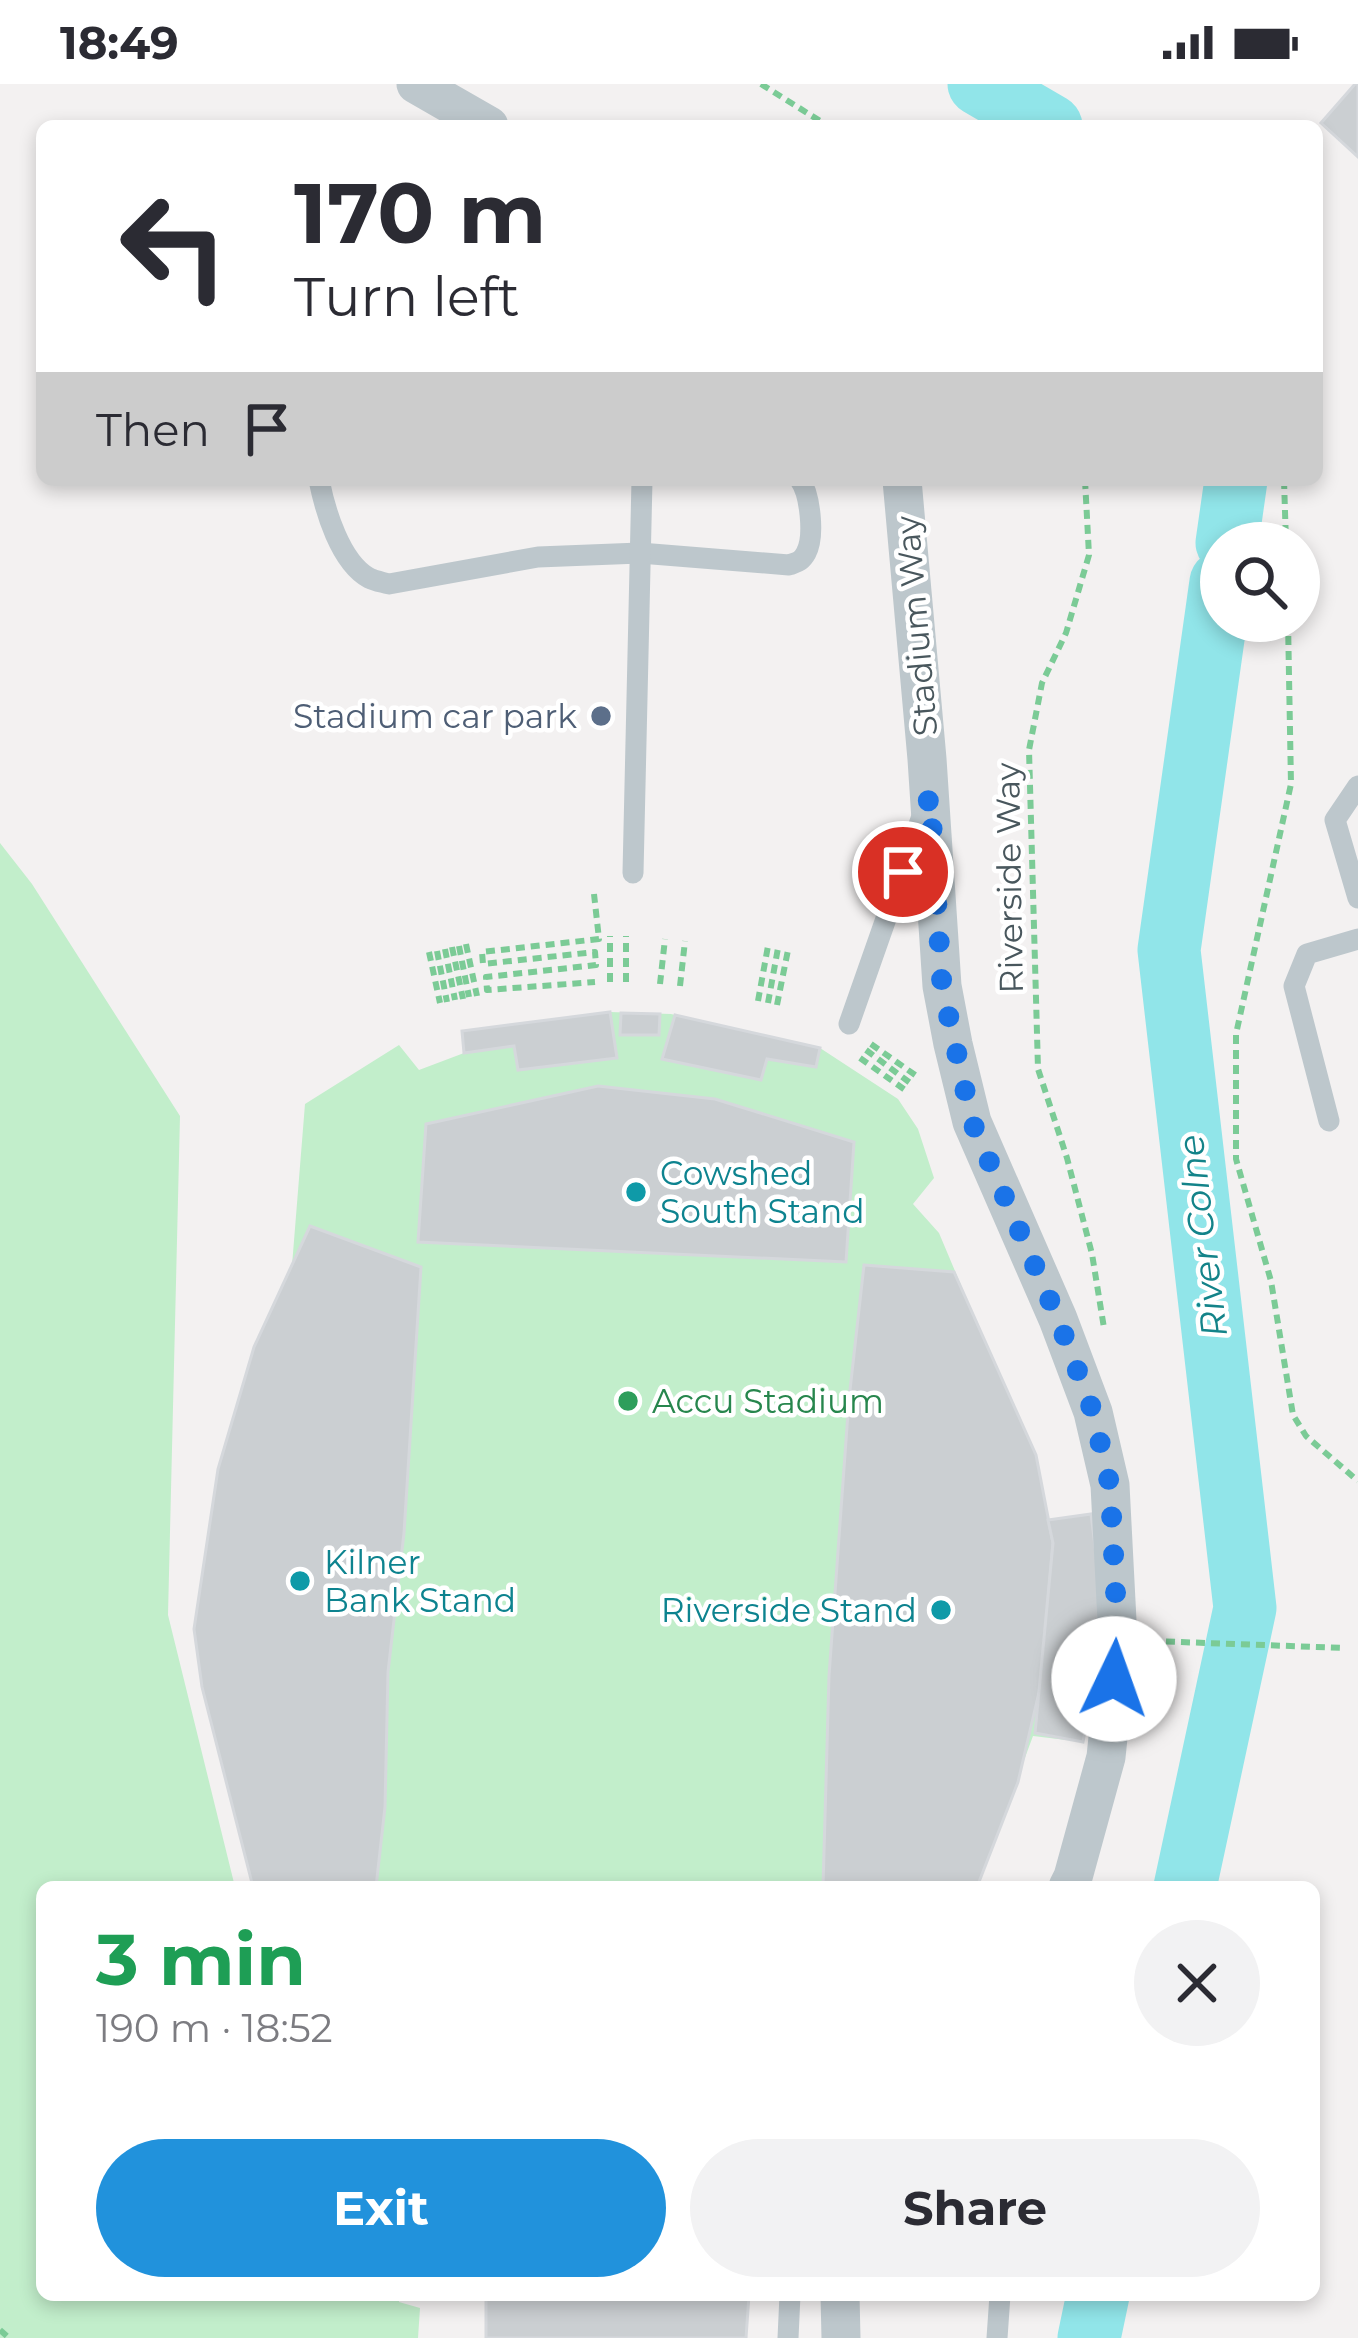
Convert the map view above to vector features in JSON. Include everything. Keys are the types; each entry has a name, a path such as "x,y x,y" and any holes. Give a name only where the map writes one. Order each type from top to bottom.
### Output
{"street":[{"path":"416,84 478,120"},
{"name":"Stadium Way","path":"903,486 942,986 972,1122 1072,1356 1093,1412 1110,1485 1118,1640 1106,1757 1071,1881"},
{"path":"840,2301 841,2338"}],"lane":[{"path":"321,486 332,530 353,562 368,578 389,584 538,556 640,553 789,565 805,555 809,543 809,495 804,486"},
{"path":"633,873 642,486"},
{"path":"1358,786 1335,820 1358,898"},
{"path":"849,1024 930,796"},
{"path":"1329,1121 1294,986 1307,954 1358,939"},
{"path":"788,2338 790,2301"},
{"path":"997,2338 1000,2301"}],"path":[{"path":"761,84 818,120"},
{"name":"Riverside Way","path":"1038,1069 1029,750 1042,683 1066,633 1089,555 1085,486"},
{"path":"1284,486 1285,522"},
{"path":"1289,642 1292,784 1236,1034 1236,1159 1271,1282 1293,1415 1306,1436 1358,1481"},
{"path":"594,894 598,939 482,952 483,964 595,952 596,965 486,977 488,990 595,982"},
{"path":"610,936 610,982"},
{"path":"626,936 626,982"},
{"path":"660,984 665,939"},
{"path":"680,986 685,941"},
{"path":"768,946 768,1003 783,949"},
{"path":"458,1000 448,948 458,1000"},
{"path":"860,1058 913,1085 869,1047"},
{"path":"1149,1641 1346,1648"},
{"path":"0,2330 9,2338"}],"green space":[{"path":"0,843 32,884 180,1116 168,1615 234,1881 36,1881 36,2301 399,2301 420,2308 418,2338 0,2338"},
{"name":"Accu Stadium","path":"610,1012 671,1014 820,1048 898,1099 918,1129 934,1178 913,1204 939,1233 987,1347 1048,1520 1091,1514 1100,1586 1098,1662 1083,1742 1033,1736 979,1881 251,1881 202,1687 194,1629 291,1278 305,1104 399,1045 419,1070 464,1053 462,1031"}],"building":[{"path":"1355,84 1358,84 1358,157 1323,121"},
{"path":"610,1012 617,1058 518,1070 514,1046 464,1053 462,1031"},
{"path":"621,1013 660,1014 659,1035 620,1035"},
{"path":"675,1015 820,1048 816,1067 767,1059 761,1080 662,1059"},
{"name":"Cowshed South Stand","path":"598,1086 715,1099 854,1142 846,1262 418,1242 426,1124"},
{"name":"Kilner Bank Stand","path":"310,1226 421,1267 404,1533 388,1672 385,1807 377,1881 251,1881 202,1687 194,1629 218,1469 254,1347"},
{"name":"Riverside Stand","path":"864,1265 954,1272 1036,1455 1053,1543 1041,1684 1018,1782 979,1881 823,1881 829,1676"},
{"path":"1091,1514 1100,1586 1098,1662 1083,1742 1035,1733 1053,1543 1048,1520"},
{"path":"486,2301 749,2301 746,2338 486,2338"}],"waterway":[{"name":"River Colne","path":"979,84 1041,120"},
{"name":"River Colne","path":"1230,522 1235,486"},
{"name":"River Colne","path":"1186,1881 1245,1608 1169,950 1213,642"},
{"name":"River Colne","path":"1089,2338 1097,2301"}],"place":[{"name":"Stadium car park","path":"601,716"},
{"name":"Cowshed South Stand","path":"636,1192"},
{"name":"Accu Stadium","path":"628,1401"},
{"name":"Kilner Bank Stand","path":"300,1581"},
{"name":"Riverside Stand","path":"941,1610"}],"route":[{"path":"903,872 930,796 942,986 972,1122 1058,1319 1093,1412 1110,1485 1118,1640 1114,1679"}]}
